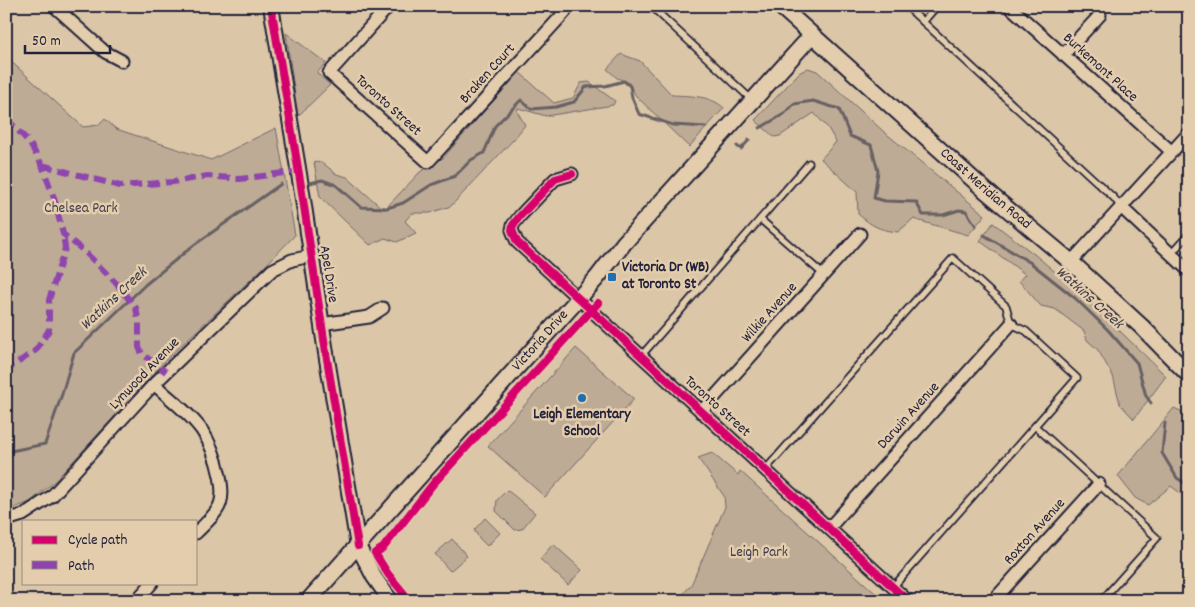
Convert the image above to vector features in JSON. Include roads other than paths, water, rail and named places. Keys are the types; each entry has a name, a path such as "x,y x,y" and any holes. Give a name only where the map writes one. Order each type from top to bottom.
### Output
{"main road":[{"name":"Coast Meridian Road","path":"780,6 986,191 1071,262 1142,327 1189,374"},
{"name":"Victoria Drive","path":"308,601 578,299 624,243 812,35"}],"street":[{"path":"54,6 105,52 122,61"},
{"name":"Apel Drive","path":"270,6 301,186 321,324 358,546 376,581 391,601"},
{"name":"Toronto Street","path":"389,6 329,73 428,162"},
{"name":"Braken Court","path":"428,162 564,12 559,6"},
{"name":"Burkemont Place","path":"1009,6 1172,152"},
{"path":"1063,55 1100,15"},
{"path":"1071,262 1189,133"},
{"name":"Toronto Street","path":"572,174 560,177 550,183 520,216 513,225 512,230 517,242 908,601"},
{"path":"1121,207 1189,272"},
{"name":"Wilkie Avenue","path":"701,412 860,234"},
{"name":"Lynwood Avenue","path":"6,520 23,515 52,496 154,384 272,270 292,260 311,256"},
{"path":"321,324 369,317 383,308"},
{"name":"Darwin Avenue","path":"829,528 1012,324"},
{"path":"154,384 201,428 208,438 216,460 222,488 221,500 217,510 198,531"},
{"name":"Roxton Avenue","path":"993,601 1099,484"},
{"path":"136,601 151,584"}],"lane":[{"path":"651,6 753,101"},
{"path":"906,6 1114,198 1121,207"},
{"path":"922,22 937,6"},
{"path":"641,356 809,163"},
{"path":"760,219 824,275"},
{"path":"1171,254 1189,234"},
{"path":"766,470 953,258 1006,306 1012,324 1026,331 1077,378 893,587"},
{"path":"1035,426 1157,538 1101,601"}],"waterway":[{"name":"Watkins Creek","path":"310,183 322,180 336,185 361,207 387,208 403,203 431,185 455,176 471,160 484,153 495,126 521,100 531,109 556,107 574,102 586,87 605,86 624,81 630,86 632,98 639,114 673,125 706,127"},
{"name":"Watkins Creek","path":"760,128 784,114 794,104 813,101 839,109 850,136 871,145 878,171 874,198 885,201 916,202 923,215 943,215 959,210 966,211 976,226"},
{"name":"Watkins Creek","path":"737,146 741,149 749,140"},
{"name":"Watkins Creek","path":"6,452 45,444 74,353 146,284 194,245 281,184"},
{"name":"Watkins Creek","path":"984,235 1031,263 1075,298 1108,330 1137,363 1146,396 1151,403"},
{"name":"Watkins Creek","path":"1165,423 1162,453 1177,478 1189,486"}],"place":[{"name":"Victoria Dr (WB) at Toronto St","path":"612,277"},
{"name":"Leigh Elementary School","path":"582,398"}],"park label":[{"name":"Chelsea Park","path":"81,209"},
{"name":"Leigh Park","path":"759,553"}]}
